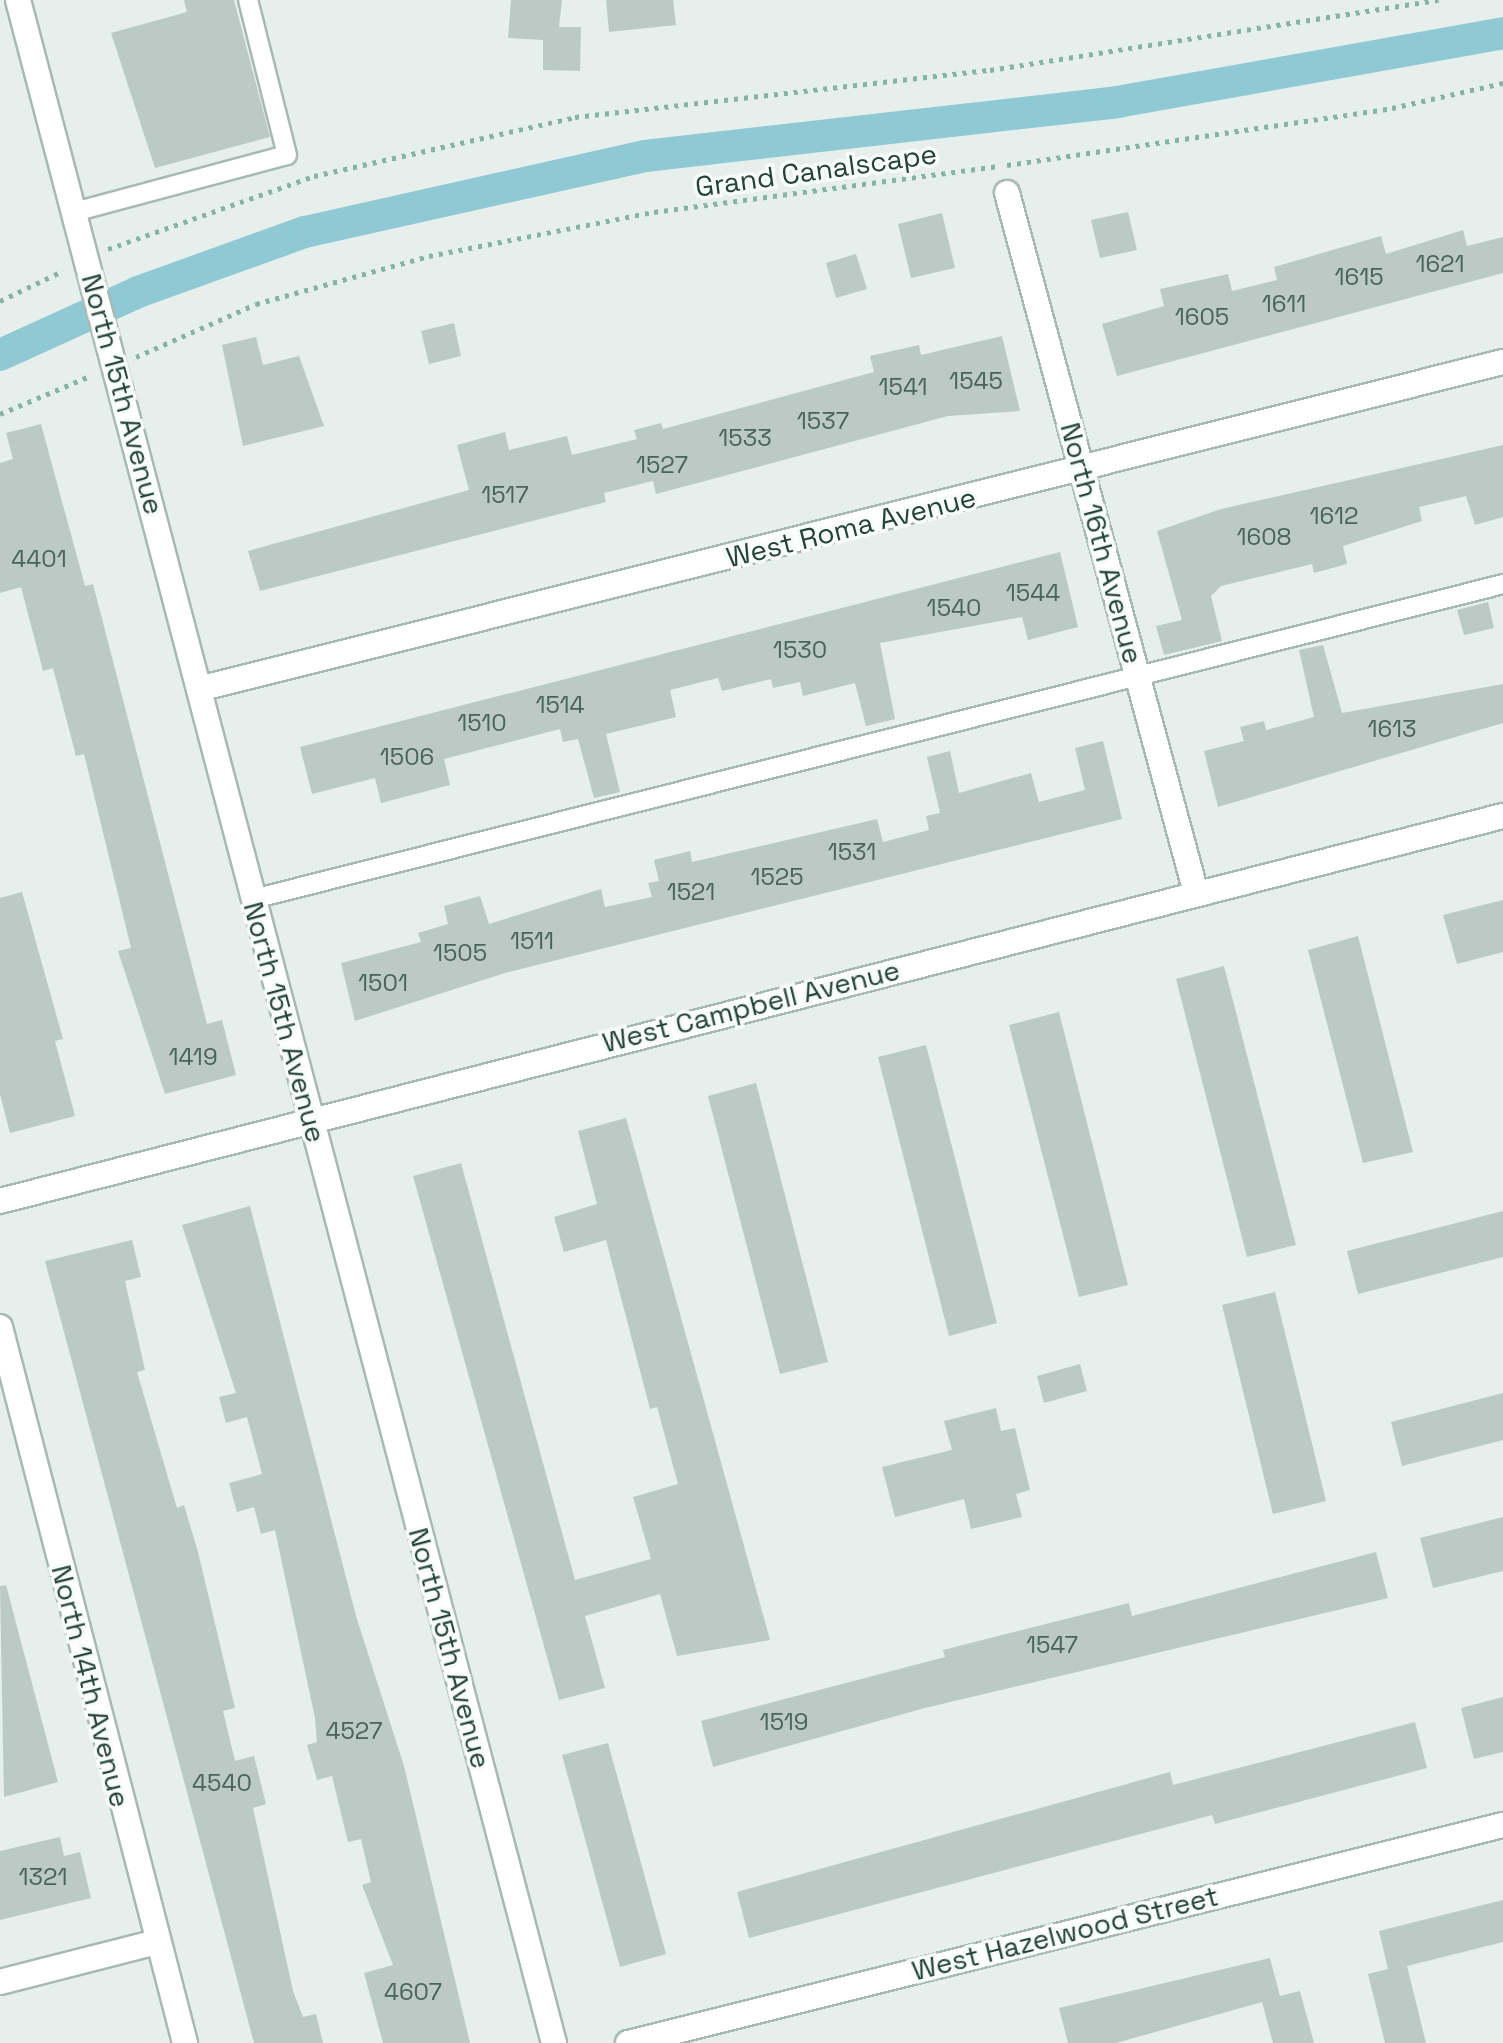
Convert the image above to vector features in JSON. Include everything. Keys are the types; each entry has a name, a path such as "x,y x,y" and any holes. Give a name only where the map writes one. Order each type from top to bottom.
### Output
{"street":[{"name":"North 15th Avenue","path":"18,0 112,348 253,899 554,2043"},
{"name":"North 16th Avenue","path":"1007,193 1196,893"},
{"name":"West Roma Avenue","path":"199,689 1503,362"},
{"name":"West Campbell Avenue","path":"0,1201 1503,816"},
{"name":"North 14th Avenue","path":"0,1327 185,2043"},
{"name":"West Hazelwood Street","path":"628,2043 1503,1825"},
{"path":"0,1982 157,1942"}],"lane":[{"path":"74,212 287,155 248,0"},
{"path":"253,899 1503,584"}],"path":[{"path":"119,244 314,176 575,117 990,70 1439,0"},
{"name":"Grand Canalscape","path":"148,352 286,294 533,234 783,192 1223,135 1503,83"},
{"path":"0,301 59,273"},
{"path":"0,414 88,377"}],"building":[{"path":"184,0 234,0 270,137 155,168 111,33 187,12"},
{"path":"511,0 562,0 559,27 581,27 580,71 543,70 543,40 508,38"},
{"path":"606,0 673,0 676,25 609,32"},
{"path":"1128,212 1137,250 1100,258 1091,220"},
{"path":"942,213 955,268 911,278 898,224"},
{"path":"1463,230 1467,246 1503,237 1503,273 1117,376 1102,324 1164,306 1160,289 1228,274 1232,291 1277,280 1274,267 1381,236 1386,254"},
{"path":"856,254 867,289 836,298 826,263"},
{"path":"454,323 461,356 429,364 421,331"},
{"path":"1002,336 1020,411 948,416 656,494 653,481 604,493 606,502 260,591 248,551 469,490 457,445 505,432 509,450 567,436 572,455 637,439 634,430 661,423 663,429 874,372 870,356 919,345 921,355"},
{"path":"256,337 263,365 299,356 324,426 243,446 222,345"},
{"path":"41,424 85,586 93,584 207,1024 222,1020 236,1075 165,1094 118,951 131,948 84,754 76,756 53,668 43,671 21,587 0,593 0,463 13,459 6,433"},
{"path":"1503,445 1503,517 1475,525 1466,496 1419,507 1422,521 1343,546 1347,564 1314,573 1312,564 1221,586 1211,596 1222,641 1164,655 1156,626 1182,620 1157,531 1221,509"},
{"path":"1060,552 1078,627 1028,640 1022,617 880,643 895,719 866,726 855,683 803,696 800,682 773,688 771,679 722,691 718,678 670,690 676,717 606,734 620,792 594,798 578,739 563,742 560,729 444,759 450,785 381,803 375,778 312,794 300,747"},
{"path":"1488,602 1494,628 1464,635 1457,610"},
{"path":"1323,645 1342,713 1503,684 1503,723 1218,807 1204,751 1244,741 1240,727 1264,721 1266,730 1314,717 1299,650"},
{"path":"1103,741 1122,819 505,973 355,1021 341,963 421,942 418,933 448,924 444,906 480,896 489,924 601,889 605,907 652,897 648,883 659,881 654,860 690,851 692,862 877,819 883,842 929,830 926,816 940,813 927,757 950,751 959,793 1031,773 1039,802 1085,790 1075,748"},
{"path":"22,892 63,1039 55,1041 75,1116 10,1133 0,1094 0,898"},
{"path":"1503,900 1503,952 1457,964 1443,915"},
{"path":"1358,936 1413,1152 1363,1163 1308,950"},
{"path":"1224,966 1296,1245 1247,1257 1176,979"},
{"path":"1059,1012 1128,1285 1079,1297 1009,1025"},
{"path":"926,1045 997,1323 949,1336 878,1057"},
{"path":"756,1083 828,1362 780,1374 708,1096"},
{"path":"626,1118 770,1640 677,1656 660,1594 585,1616 605,1688 559,1700 413,1176 461,1163 575,1580 651,1559 633,1497 678,1484 657,1407 650,1409 606,1240 564,1252 554,1217 597,1204 578,1131"},
{"path":"250,1206 356,1616 404,1766 470,2043 383,2043 364,1973 393,1965 362,1885 371,1882 361,1839 348,1842 332,1776 317,1780 307,1745 317,1742 315,1718 275,1530 261,1534 254,1507 237,1512 229,1483 262,1474 247,1417 226,1423 219,1397 236,1393 182,1225"},
{"path":"1503,1211 1503,1257 1358,1294 1347,1251"},
{"path":"132,1240 141,1277 125,1281 145,1370 137,1372 177,1508 184,1505 198,1552 235,1708 223,1711 235,1761 254,1756 266,1804 253,1808 293,1991 303,2017 316,2014 323,2043 254,2043 45,1261"},
{"path":"1275,1292 1326,1501 1273,1514 1222,1305"},
{"path":"1080,1364 1087,1391 1044,1403 1037,1376"},
{"path":"1503,1393 1503,1440 1402,1466 1391,1422"},
{"path":"996,1408 1001,1431 1015,1428 1030,1490 1016,1494 1022,1517 971,1529 964,1499 895,1517 882,1467 952,1450 944,1421"},
{"path":"1503,1517 1503,1571 1433,1588 1420,1538"},
{"path":"1376,1552 1388,1598 925,1708 713,1767 701,1721 945,1657 943,1650 1129,1603 1132,1616"},
{"path":"6,1585 58,1782 4,1797 0,1586"},
{"path":"1503,1697 1503,1752 1474,1759 1461,1708"},
{"path":"1415,1722 1427,1768 1215,1824 1212,1815 749,1938 737,1892 1170,1772 1173,1785"},
{"path":"608,1743 666,1954 620,1967 562,1755"},
{"path":"60,1837 64,1856 80,1852 91,1898 0,1920 0,1851"},
{"path":"1503,1900 1503,1942 1407,1966 1426,2043 1385,2043 1368,1974 1388,1969 1379,1931"},
{"path":"1270,1958 1280,1996 1300,1991 1314,2043 1273,2043 1262,2002 1116,2043 1068,2043 1059,2008"}],"waterway":[{"path":"0,355 138,292 305,232 645,156 1117,102 1503,33"}]}
